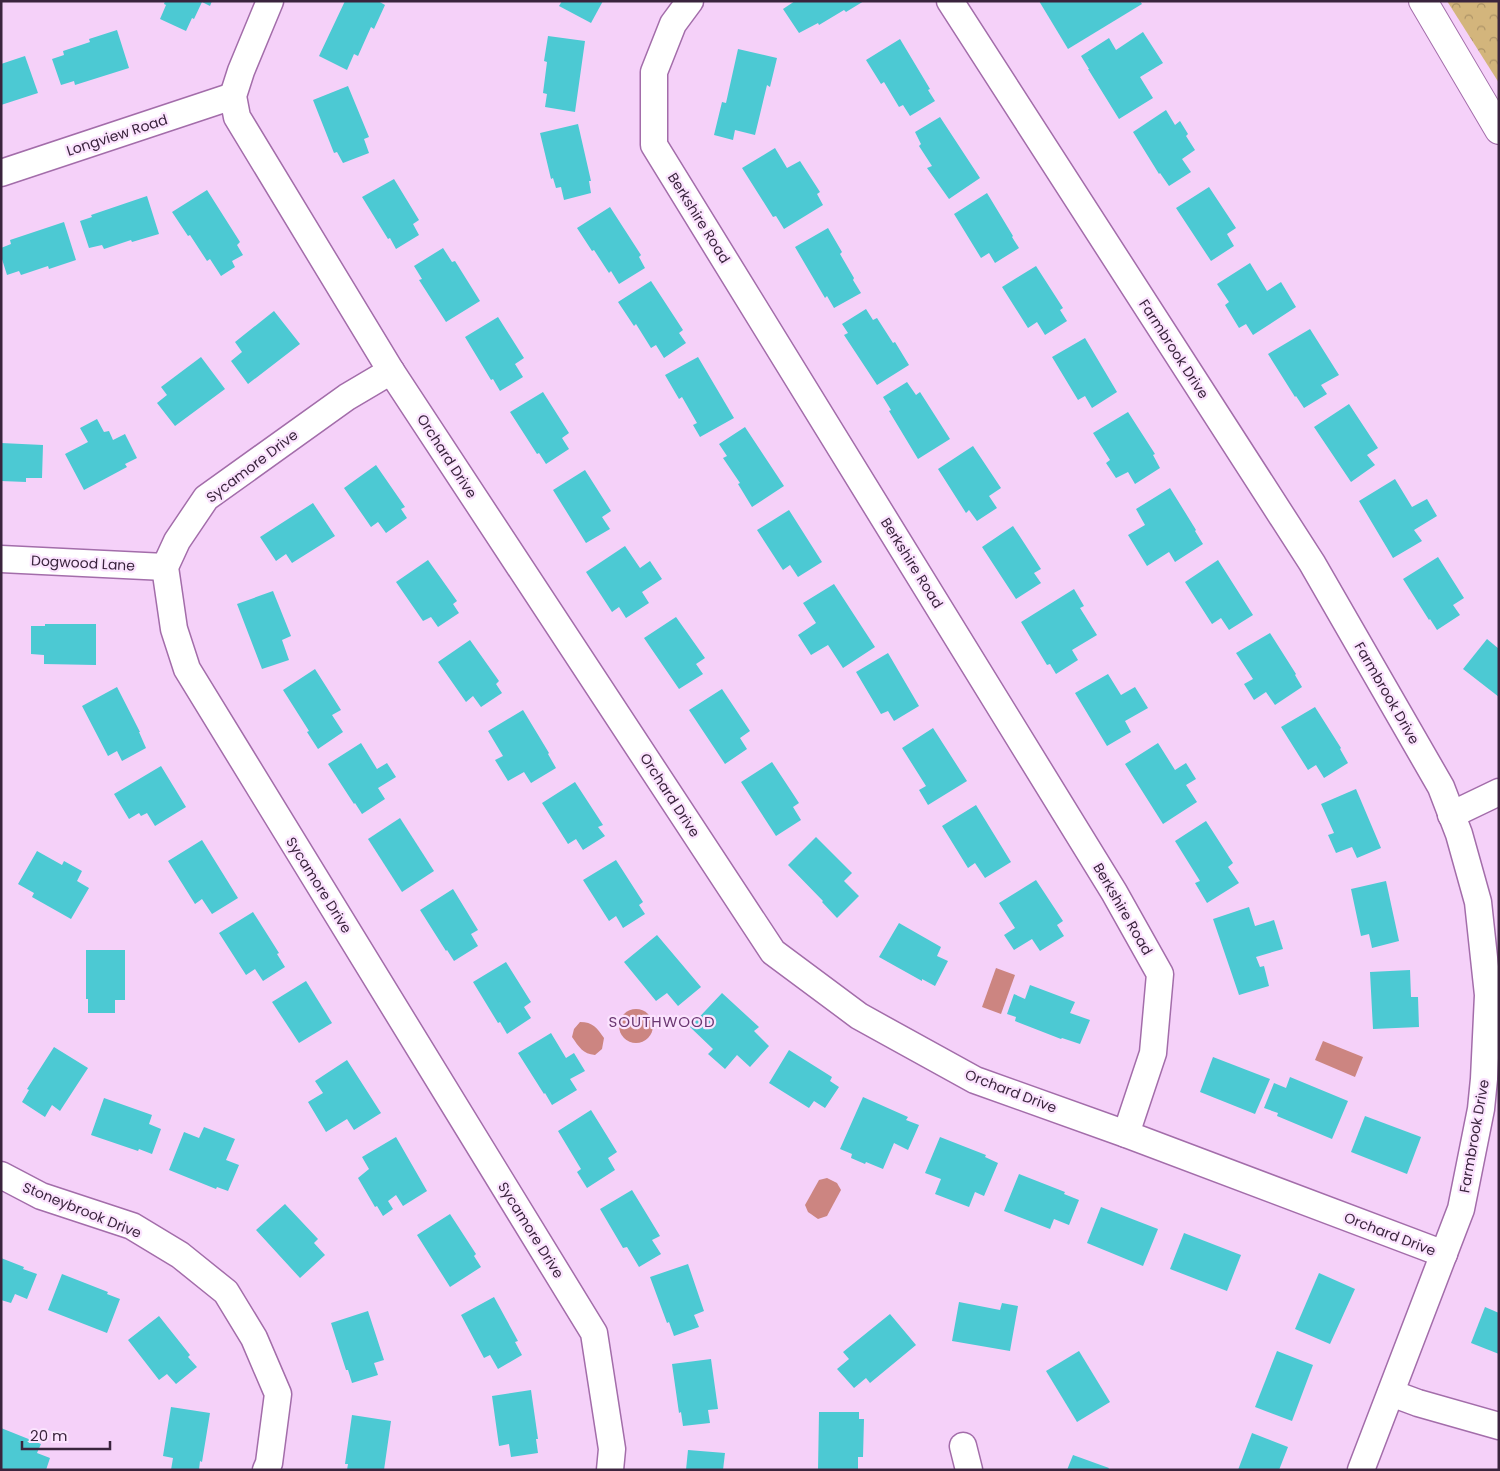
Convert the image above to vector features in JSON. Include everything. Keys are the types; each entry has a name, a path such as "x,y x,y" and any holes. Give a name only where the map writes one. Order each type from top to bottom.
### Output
{"street":[{"path":"233,96 270,1"},
{"name":"Berkshire Road","path":"690,1 673,24 654,72 654,145 1114,892 1160,974 1153,1053 1126,1134"},
{"name":"Farmbrook Drive","path":"950,1 1312,563 1441,787 1459,834 1478,902 1488,994 1492,1079 1482,1110 1461,1209 1360,1470"},
{"path":"1422,1 1499,130"},
{"name":"Longview Road","path":"1,173 233,96"},
{"name":"Orchard Drive","path":"233,96 237,117 391,371 773,952 859,1016 975,1080 1126,1134 1444,1254"},
{"name":"Sycamore Drive","path":"391,371 347,397 206,498 177,541 165,568 174,629 187,669 594,1333 612,1449 610,1470"},
{"name":"Dogwood Lane","path":"1,559 165,568"},
{"path":"1451,815 1499,792"},
{"name":"Stoneybrook Drive","path":"1,1175 41,1196 132,1226 180,1255 226,1292 254,1338 278,1394 269,1463 266,1470"},
{"path":"1391,1393 1418,1403 1499,1426"}],"green space":[{"path":"1447,1 1499,1 1499,83"}],"shaded area":[{"path":"996,968 1015,975 1001,1014 982,1007"},
{"path":"636,1009 648,1014 653,1026 648,1038 636,1043 624,1038 619,1026 624,1014"},
{"path":"580,1022 594,1026 604,1038 602,1049 595,1055 584,1052 572,1037 574,1029"},
{"path":"1323,1041 1363,1057 1355,1077 1315,1060"},
{"path":"827,1178 837,1183 841,1190 827,1216 818,1219 808,1212 805,1205 819,1180"}],"building":[{"path":"165,1 212,1 210,6 202,2 186,31 160,19 166,5 164,4"},
{"path":"345,1 378,1 385,5 374,29 371,27 358,56 354,54 347,70 319,56"},
{"path":"562,1 603,1 591,23 559,6"},
{"path":"795,1 864,1 846,12 844,10 819,25 818,23 799,33 783,9"},
{"path":"1039,1 1140,1 1142,4 1068,49"},
{"path":"117,30 129,68 75,85 74,81 61,85 52,59 64,55 63,51 90,42 89,39"},
{"path":"1143,32 1163,63 1140,77 1153,98 1119,119 1081,56 1109,38 1116,50"},
{"path":"548,36 585,41 575,112 545,107 547,94 543,93 547,62 544,61"},
{"path":"900,39 930,89 928,90 935,101 910,116 903,105 899,107 884,82 881,84 866,60"},
{"path":"738,49 777,58 770,87 767,85 755,135 735,130 733,140 714,135 722,102 726,103"},
{"path":"25,56 38,93 1,105 1,64"},
{"path":"348,86 369,137 364,139 369,153 343,163 337,152 334,153 313,100"},
{"path":"1166,110 1175,125 1180,121 1188,134 1186,136 1195,150 1182,159 1191,172 1169,186 1159,174 1133,132"},
{"path":"940,117 980,178 949,199 927,168 932,166 919,146 921,144 915,132"},
{"path":"578,124 591,181 589,181 591,193 564,200 561,187 556,188 553,178 551,179 540,133"},
{"path":"775,148 787,168 800,161 820,192 817,194 823,205 784,229 776,216 773,217 742,168"},
{"path":"394,179 419,220 413,224 419,235 396,249 362,197"},
{"path":"1209,187 1236,228 1227,234 1234,246 1211,261 1176,208"},
{"path":"207,190 240,242 237,245 243,255 232,261 235,267 221,276 210,259 207,261 172,212"},
{"path":"987,193 1019,248 995,263 989,253 981,258 954,214"},
{"path":"147,196 159,234 132,242 131,240 104,249 102,245 89,248 80,221 92,217 91,215"},
{"path":"610,207 641,255 639,257 645,268 619,284 611,271 609,273 594,250 592,251 577,228"},
{"path":"64,222 76,260 49,269 48,266 21,275 19,271 7,275 1,256 1,248 11,244 10,240"},
{"path":"828,228 842,252 840,254 861,293 834,308 827,296 825,298 795,247"},
{"path":"443,248 452,262 455,261 480,301 446,322 419,280 422,279 414,266"},
{"path":"1250,263 1267,291 1281,282 1296,307 1253,335 1246,324 1239,328 1225,305 1229,302 1217,284"},
{"path":"1036,266 1063,308 1060,310 1067,321 1045,335 1037,322 1028,328 1002,287"},
{"path":"651,281 683,330 679,333 686,343 664,358 656,345 651,348 636,324 634,326 618,302"},
{"path":"866,309 873,320 877,318 909,365 877,385 844,335 848,333 842,324"},
{"path":"274,311 300,344 248,384 231,361 242,352 235,342"},
{"path":"498,317 524,358 515,364 523,377 500,391 493,379 491,380 465,337"},
{"path":"1310,329 1339,375 1321,385 1327,394 1304,408 1268,354"},
{"path":"1085,338 1117,392 1092,408 1085,396 1078,400 1052,357"},
{"path":"201,357 225,389 175,426 157,403 167,395 161,387"},
{"path":"698,357 734,418 700,437 693,425 697,423 682,397 679,399 665,375"},
{"path":"907,382 916,395 920,392 950,439 918,459 889,411 891,410 883,397"},
{"path":"543,392 569,433 562,438 569,449 546,464 539,453 537,454 510,412"},
{"path":"1349,404 1378,448 1367,455 1375,465 1351,482 1314,427"},
{"path":"1128,412 1155,454 1153,455 1160,468 1135,484 1128,472 1116,478 1106,463 1110,460 1093,433"},
{"path":"97,419 104,432 109,431 113,440 125,434 137,458 125,464 127,467 84,490 65,454 88,442 80,428"},
{"path":"745,427 784,486 752,507 738,484 740,483 723,458 727,456 719,444"},
{"path":"1,443 43,445 42,478 26,478 26,482 1,481"},
{"path":"973,446 1001,488 989,496 997,508 977,521 969,510 966,513 938,469"},
{"path":"376,465 405,507 401,509 407,518 386,533 378,522 371,527 344,488"},
{"path":"585,470 611,511 602,517 610,529 586,543 553,490"},
{"path":"1395,479 1412,507 1427,499 1437,516 1414,530 1422,541 1393,558 1359,501"},
{"path":"1170,488 1203,544 1175,562 1169,552 1147,566 1128,535 1145,525 1136,509"},
{"path":"313,503 335,536 292,563 286,554 276,561 260,537"},
{"path":"789,510 822,562 798,577 790,565 783,570 757,530"},
{"path":"1013,526 1041,569 1034,573 1041,583 1016,599 982,547"},
{"path":"625,546 640,568 650,561 662,579 642,592 649,603 626,618 619,607 612,612 586,572"},
{"path":"1438,557 1464,598 1453,605 1460,615 1437,630 1403,579"},
{"path":"428,560 457,601 453,604 459,613 438,627 431,617 423,621 396,582"},
{"path":"1218,560 1253,615 1229,630 1221,618 1212,624 1185,582"},
{"path":"834,584 875,647 843,668 828,645 811,655 798,635 816,623 803,603"},
{"path":"1074,589 1084,606 1080,608 1097,635 1072,650 1078,660 1056,674 1050,664 1047,665 1021,622"},
{"path":"273,591 291,636 282,640 289,660 262,669 237,604"},
{"path":"676,617 705,658 696,664 703,674 679,689 644,638"},
{"path":"45,624 96,624 96,665 44,664 44,655 31,654 31,626 45,626"},
{"path":"1270,633 1302,687 1275,705 1266,692 1254,700 1244,684 1253,679 1236,653"},
{"path":"1487,639 1499,649 1499,697 1463,669"},
{"path":"470,640 499,681 496,684 502,693 481,707 473,696 466,702 438,662"},
{"path":"888,653 919,706 894,721 888,711 881,714 856,672"},
{"path":"315,669 341,710 332,715 343,732 318,749 283,690"},
{"path":"1108,674 1121,695 1135,687 1148,708 1125,721 1131,732 1107,746 1075,693"},
{"path":"117,687 146,748 122,761 117,751 108,756 82,706"},
{"path":"722,689 750,731 740,738 747,749 725,764 689,710"},
{"path":"1315,707 1341,748 1348,763 1324,778 1316,765 1308,770 1281,727"},
{"path":"523,710 556,768 531,783 524,772 508,781 495,760 503,756 488,731"},
{"path":"933,728 967,781 928,805 919,790 926,786 902,748"},
{"path":"361,743 377,769 387,763 396,777 378,788 385,799 362,814 328,764"},
{"path":"1158,743 1175,770 1186,763 1196,779 1186,785 1197,802 1163,824 1125,764"},
{"path":"772,762 799,803 793,807 801,820 776,836 741,782"},
{"path":"161,766 186,807 155,826 147,813 141,816 139,813 129,819 114,794"},
{"path":"575,782 603,825 598,827 605,836 583,850 576,839 568,844 542,803"},
{"path":"1356,789 1381,848 1357,858 1352,847 1336,853 1328,835 1334,833 1321,804"},
{"path":"976,805 1011,862 985,878 975,863 968,868 942,826"},
{"path":"400,818 434,871 402,892 368,839"},
{"path":"1206,821 1233,863 1228,867 1239,883 1207,903 1195,883 1200,881 1175,841"},
{"path":"816,837 852,873 844,881 859,896 837,918 788,865"},
{"path":"202,840 238,898 212,914 202,899 195,904 168,861"},
{"path":"37,851 62,865 64,861 82,871 77,881 89,888 71,919 32,897 34,893 18,884"},
{"path":"616,860 643,902 639,905 645,914 623,928 616,916 609,921 583,880"},
{"path":"1036,880 1063,921 1057,925 1064,936 1040,951 1032,939 1014,950 1004,935 1015,928 999,903"},
{"path":"1386,881 1399,941 1372,948 1369,934 1361,936 1351,889"},
{"path":"453,889 478,930 471,934 478,946 454,961 420,910"},
{"path":"1249,907 1255,926 1274,920 1283,949 1256,957 1260,967 1264,966 1269,986 1239,995 1213,919"},
{"path":"253,912 279,953 277,954 285,967 263,981 255,969 246,975 219,933"},
{"path":"899,923 941,947 937,956 948,961 935,986 922,979 922,981 879,957"},
{"path":"657,935 701,987 678,1006 667,993 656,1001 624,962"},
{"path":"86,950 125,950 125,1000 115,1000 115,1013 88,1013 88,999 86,999"},
{"path":"506,962 531,1002 524,1007 531,1018 507,1034 500,1022 498,1023 473,982"},
{"path":"1410,970 1411,997 1418,997 1419,1027 1373,1029 1370,972"},
{"path":"306,981 332,1023 299,1043 272,1002"},
{"path":"1030,985 1075,1002 1070,1013 1090,1020 1080,1044 1061,1039 1015,1021 1016,1017 1007,1014 1014,994 1025,999"},
{"path":"722,993 759,1027 754,1031 769,1046 750,1067 737,1055 725,1069 708,1054 713,1049 690,1027"},
{"path":"551,1033 566,1058 574,1053 585,1071 570,1079 577,1090 552,1105 518,1053"},
{"path":"54,1047 88,1068 60,1111 52,1105 45,1117 22,1102 29,1090 27,1089"},
{"path":"789,1050 832,1077 830,1081 839,1087 825,1108 814,1101 809,1108 769,1083"},
{"path":"1213,1057 1270,1079 1255,1114 1200,1092"},
{"path":"347,1060 381,1113 354,1130 347,1119 326,1132 308,1102 323,1093 315,1081"},
{"path":"1290,1077 1348,1101 1332,1139 1277,1116 1278,1113 1264,1108 1274,1083 1286,1088"},
{"path":"863,1097 908,1117 906,1120 919,1125 908,1150 894,1143 883,1169 851,1158 852,1154 840,1149"},
{"path":"104,1098 152,1115 149,1124 161,1129 152,1154 91,1135"},
{"path":"591,1110 617,1152 608,1158 615,1170 587,1188 577,1172 581,1169 558,1131"},
{"path":"1365,1116 1421,1137 1407,1174 1351,1152"},
{"path":"204,1127 235,1139 226,1160 239,1165 228,1191 217,1187 216,1189 169,1170 184,1132 199,1138"},
{"path":"396,1137 427,1191 403,1206 396,1195 388,1201 393,1209 383,1216 377,1206 375,1207 358,1178 369,1169 362,1157"},
{"path":"940,1137 986,1155 985,1157 998,1163 984,1196 975,1192 969,1207 935,1194 941,1179 925,1173"},
{"path":"1019,1174 1065,1192 1064,1194 1079,1200 1069,1225 1054,1219 1050,1229 1004,1211"},
{"path":"632,1190 660,1236 652,1240 661,1254 639,1267 627,1247 623,1248 600,1209"},
{"path":"285,1204 318,1239 314,1243 325,1255 300,1278 256,1230"},
{"path":"1101,1207 1158,1229 1143,1266 1087,1243"},
{"path":"450,1214 476,1254 474,1256 481,1267 450,1287 417,1235"},
{"path":"1184,1233 1241,1255 1227,1291 1170,1269"},
{"path":"1,1258 37,1274 27,1299 15,1294 11,1303 1,1300"},
{"path":"688,1264 704,1311 694,1315 699,1327 674,1336 669,1322 667,1323 650,1277"},
{"path":"1319,1273 1355,1289 1330,1344 1295,1329"},
{"path":"62,1274 108,1292 107,1294 120,1299 107,1333 48,1310"},
{"path":"494,1297 518,1341 515,1342 522,1355 498,1369 490,1355 484,1358 461,1315"},
{"path":"959,1302 1000,1310 1002,1303 1018,1306 1010,1351 952,1341"},
{"path":"1485,1307 1499,1313 1499,1354 1471,1343"},
{"path":"368,1311 384,1360 374,1363 378,1375 352,1383 331,1323"},
{"path":"890,1314 916,1345 870,1383 866,1378 854,1388 837,1369 849,1359 843,1352"},
{"path":"159,1316 190,1355 188,1357 197,1367 176,1384 167,1374 159,1380 128,1340"},
{"path":"1079,1351 1110,1402 1077,1422 1046,1371"},
{"path":"1277,1351 1313,1365 1292,1421 1255,1407"},
{"path":"711,1359 718,1409 708,1410 710,1423 683,1426 681,1412 679,1413 672,1364"},
{"path":"531,1390 538,1439 536,1439 538,1453 511,1457 509,1444 499,1446 492,1396"},
{"path":"171,1407 210,1413 199,1470 171,1470 173,1458 163,1456"},
{"path":"819,1412 859,1412 859,1419 864,1419 863,1457 858,1457 858,1470 818,1470"},
{"path":"352,1415 391,1421 384,1470 347,1470 348,1464 345,1464"},
{"path":"1,1428 41,1444 37,1453 50,1458 46,1470 1,1470"},
{"path":"1252,1433 1288,1447 1279,1470 1238,1470"},
{"path":"688,1450 725,1453 723,1470 686,1470"},
{"path":"1073,1455 1109,1468 1108,1470 1067,1470"}],"district":[{"name":"SOUTHWOOD","path":"662,1021"}]}
